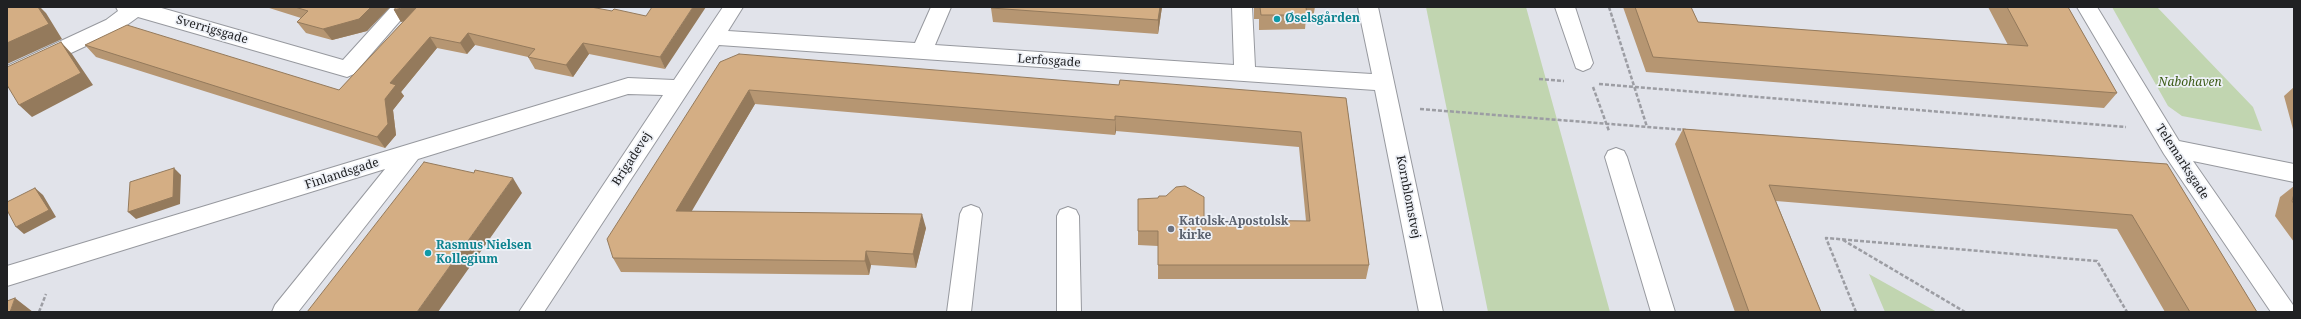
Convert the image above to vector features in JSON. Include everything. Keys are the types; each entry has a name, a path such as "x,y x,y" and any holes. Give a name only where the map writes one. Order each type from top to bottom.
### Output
{"street":[{"name":"Sverrigsgade","path":"7,76 102,30 133,8 347,69 402,7"},
{"name":"Brigadevej","path":"531,312 733,7"},
{"path":"922,52 941,7"},
{"path":"1242,7 1244,74"},
{"name":"Kornblomstvej","path":"1368,7 1383,83 1390,107 1431,312"},
{"path":"1565,7 1583,63"},
{"name":"Telemarksgade","path":"2087,7 2172,148 2284,312"},
{"name":"Lerfosgade","path":"714,37 1383,83"},
{"name":"Finlandsgade","path":"7,276 628,86 679,88"},
{"path":"2172,148 2294,173"},
{"path":"284,312 411,152"},
{"path":"1616,157 1664,312"},
{"path":"959,312 971,214"},
{"path":"1068,216 1069,312"}],"path":[{"path":"1609,7 1636,87 1647,127"},
{"path":"1583,63 1607,124 1616,157"},
{"path":"1539,79 2133,128"},
{"path":"1390,107 1687,130"},
{"path":"1856,312 1826,238 2097,261 2127,312"},
{"path":"1840,239 1965,312"},
{"path":"39,312 48,288"}],"green space":[{"path":"1426,7 1526,7 1610,312 1488,312"},
{"name":"Nabohaven","path":"2112,7 2157,7 2253,107 2262,131 2182,116 2168,106"},
{"path":"1869,274 1937,312 1885,312"}],"building":[{"path":"7,7 38,7 49,24 7,43"},
{"path":"295,7 371,7 359,19 323,29 297,22 308,11"},
{"path":"396,7 405,7 394,10"},
{"path":"417,7 591,7 612,11 614,9 646,16 652,7 693,7 660,57 583,43 566,65 528,57 535,49 468,33 460,43 430,37 390,83 396,85 385,99 388,124 377,137 85,45 127,25 339,90"},
{"path":"1160,7 1158,20 991,8"},
{"path":"1260,7 1306,7 1307,15 1261,15"},
{"path":"1635,7 1691,7 1698,22 2028,46 2007,7 2068,7 2117,93 1653,57"},
{"path":"61,42 81,73 19,105 7,85 7,67"},
{"path":"739,54 1119,85 1120,80 1346,98 1369,265 1158,265 1158,231 1138,231 1138,199 1166,196 1176,187 1185,186 1204,197 1204,220 1310,221 1301,132 1115,116 1115,120 749,90 676,211 922,214 913,254 866,251 865,261 613,258 607,239 720,62"},
{"path":"1683,129 2167,164 2257,312 2190,312 2132,215 1769,185 1821,312 1749,312"},
{"name":"Rasmus Nielsen Kollegium","path":"424,162 474,173 475,170 513,178 417,312 307,312"},
{"path":"174,168 173,197 128,212 130,182"},
{"path":"35,188 49,210 16,227 7,210 7,202"},
{"path":"15,298 10,312 7,312 7,301"}],"place":[{"name":"Øselsgården","path":"1277,19"},
{"name":"Katolsk-Apostolsk kirke","path":"1171,229"},
{"name":"Rasmus Nielsen Kollegium","path":"428,253"}]}
